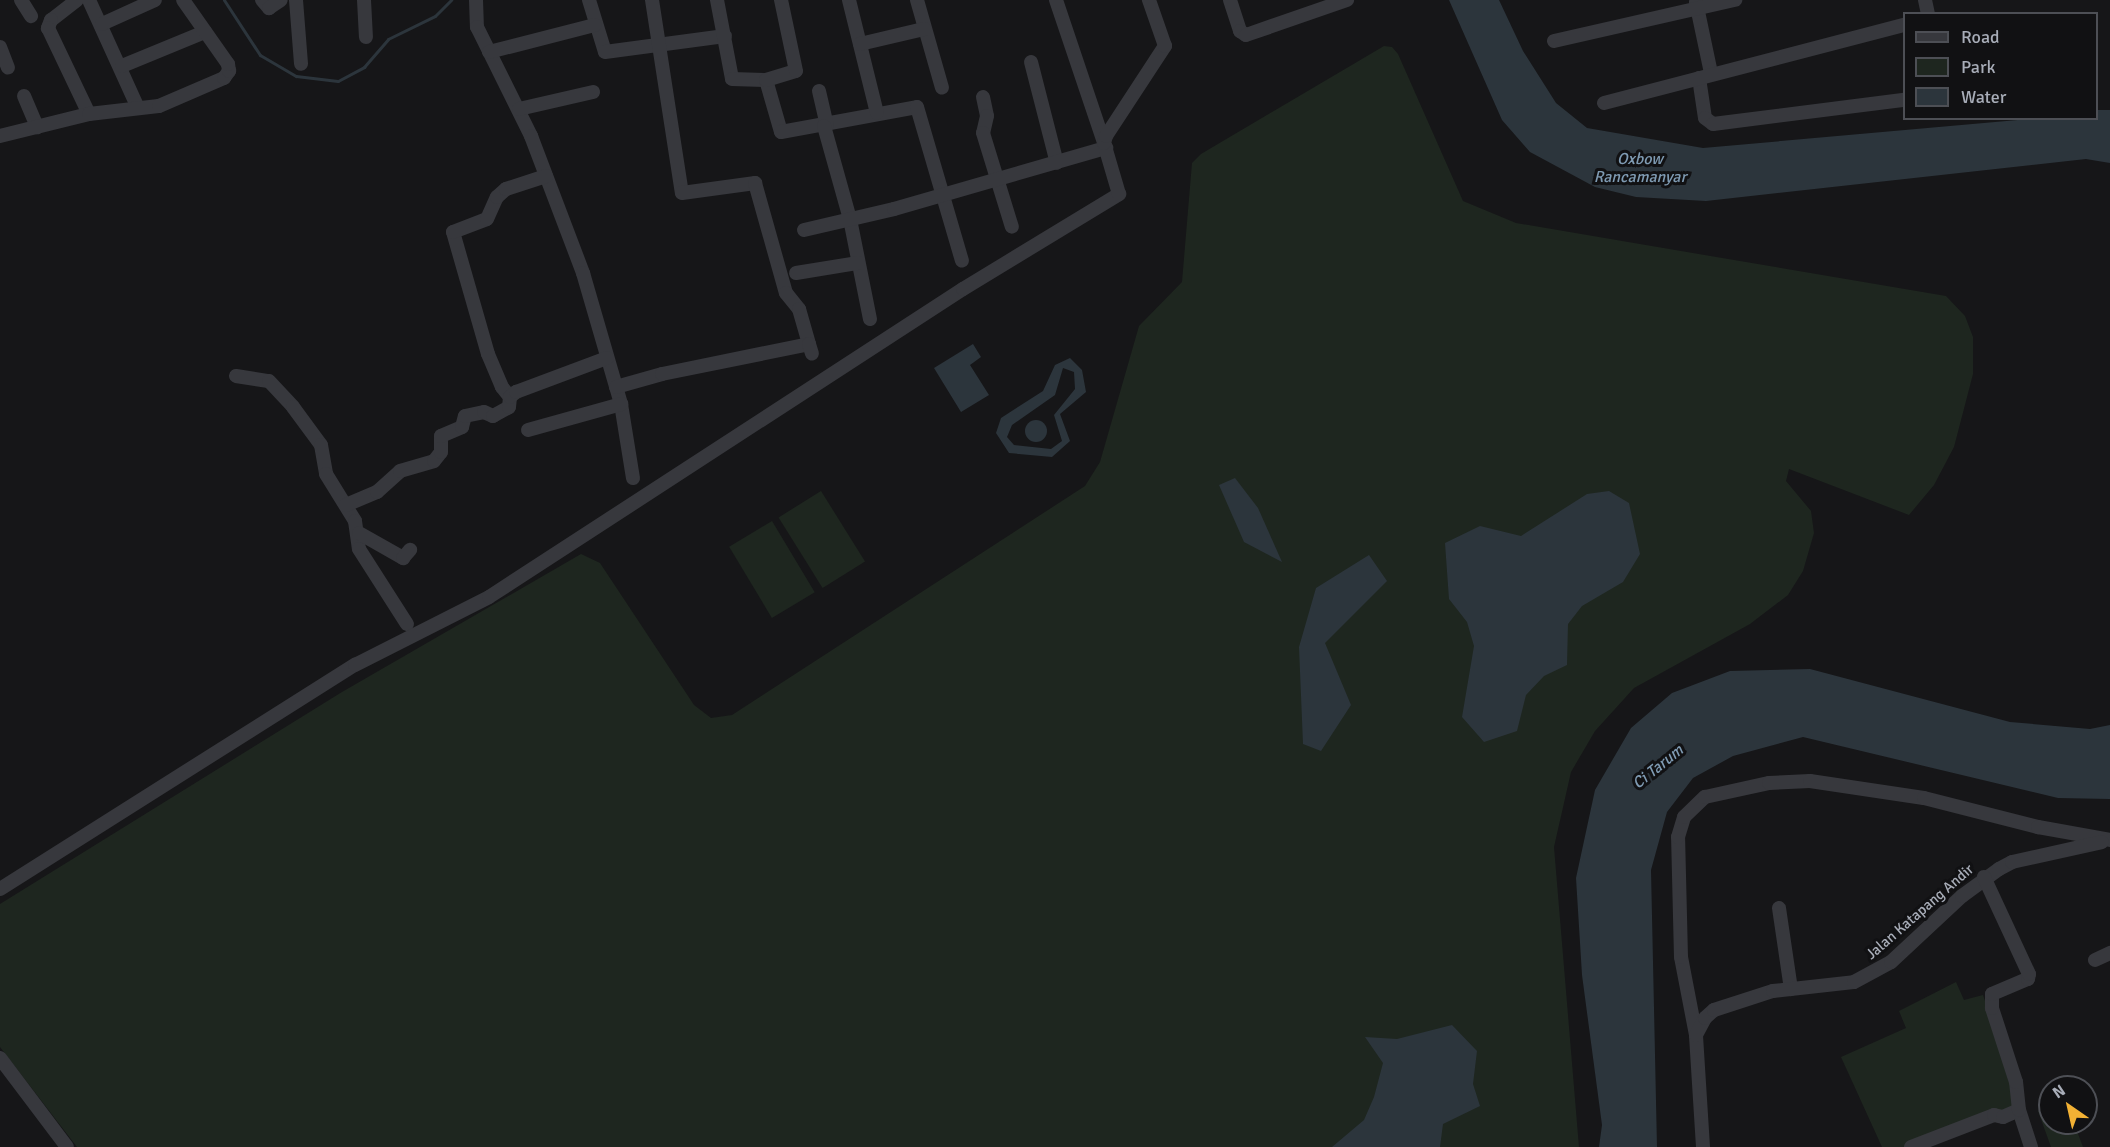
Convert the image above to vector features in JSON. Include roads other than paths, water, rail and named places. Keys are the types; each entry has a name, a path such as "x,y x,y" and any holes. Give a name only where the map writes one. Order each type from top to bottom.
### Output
{"street":[{"path":"21,0 31,16"},
{"path":"77,0 51,20 48,28 89,114"},
{"path":"89,0 122,66 137,106"},
{"path":"102,24 127,5 155,0"},
{"path":"0,136 89,114 137,106 159,106 226,76 228,64 183,0"},
{"path":"262,0 268,8 281,0"},
{"path":"296,0 301,64"},
{"path":"364,0 366,37"},
{"path":"476,0 477,27 519,109 583,273 621,404 633,478"},
{"path":"589,0 604,52 725,36"},
{"path":"616,387 662,374 810,349 799,309 786,293 755,183 681,193 669,97 658,45 652,0"},
{"path":"717,0 733,81 766,80 796,71 781,0"},
{"path":"849,0 878,113"},
{"path":"917,0 942,88"},
{"path":"0,889 355,665 489,597 963,289 1119,194 1056,0"},
{"path":"1105,146 1110,127 1163,52 1164,39 1149,0"},
{"path":"1230,0 1240,31 1246,35 1347,0"},
{"path":"1554,41 1696,4 1735,0"},
{"path":"1696,4 1705,75 1705,118 1713,124 1903,100"},
{"path":"489,52 595,25"},
{"path":"1604,103 1903,26"},
{"path":"860,44 924,29"},
{"path":"122,66 206,32"},
{"path":"0,48 8,68"},
{"path":"1031,62 1058,163"},
{"path":"766,80 781,132 825,126 917,106 962,261"},
{"path":"819,91 825,126 850,219 870,319"},
{"path":"519,109 593,92"},
{"path":"24,96 37,127"},
{"path":"983,97 987,116 983,134 1012,227"},
{"path":"804,230 944,196 1058,163 1105,146"},
{"path":"346,505 377,492 400,471 434,461 441,452 442,434 462,427 467,415 485,412 493,416 508,408 510,397 502,387 488,354 453,232 487,219 497,197 506,189 546,176"},
{"path":"796,273 858,262"},
{"path":"510,397 607,358"},
{"path":"236,376 266,379 293,407 321,446 326,474 346,505 359,533 358,549 407,624"},
{"path":"528,430 621,404"},
{"path":"359,533 403,558 410,550"},
{"path":"1703,1147 1696,1035 1681,957 1678,837 1684,817 1705,797 1769,783 1810,781 1924,798 2038,827 2110,840"},
{"name":"Jalan Katapang Andir","path":"1696,1035 1705,1018 1714,1010 1735,1001 1791,989 1854,982 1876,972 1984,877 2012,862 2110,840"},
{"path":"1984,877 2029,974 2028,979 1992,993 1992,1008 2016,1082 2019,1110 2031,1147"},
{"path":"1779,908 1791,989"},
{"path":"2095,960 2110,953"},
{"path":"0,1058 67,1147"},
{"path":"1911,1147 1994,1115 2002,1117 2019,1110"}],"water":[{"name":"Oxbow Rancamanyar","path":"1449,0 1499,0 1523,51 1556,103 1587,128 1703,148 2018,120 2098,120 2098,110 2110,110 2110,163 2086,159 1706,201 1636,197 1595,187 1530,152 1502,120"},
{"path":"973,344 981,357 970,365 989,395 961,412 934,368"},
{"path":"1070,358 1082,370 1086,392 1060,414 1070,441 1052,457 1009,453 996,433 1001,418 1043,391 1055,365","holes":["1063,368 1074,372 1075,389 1054,415 1062,441 1051,449 1014,445 1007,437 1012,425 1055,395"]},
{"path":"1036,420 1044,423 1047,431 1044,439 1036,442 1028,439 1025,431 1028,423"},
{"path":"1235,478 1258,508 1282,562 1244,542 1219,485"},
{"path":"1609,491 1629,503 1640,554 1623,582 1582,606 1568,624 1567,665 1544,676 1526,695 1517,731 1484,742 1462,717 1474,646 1467,622 1449,599 1445,543 1480,526 1521,536 1587,494"},
{"path":"1369,555 1387,581 1325,643 1351,705 1321,751 1303,744 1299,647 1316,588"},
{"name":"Ci Tarum","path":"1810,669 2010,722 2090,729 2110,725 2110,799 2058,798 1803,737 1733,756 1693,778 1667,812 1651,870 1657,1147 1599,1147 1602,1125 1582,975 1576,878 1595,790 1631,728 1672,693 1730,671"},
{"path":"1452,1025 1477,1051 1473,1084 1480,1106 1443,1124 1440,1147 1332,1147 1364,1120 1374,1097 1383,1063 1365,1037 1397,1039"}],"waterway":[{"path":"224,0 260,55 296,76 338,81 364,67 388,39 435,16 451,0"}]}
